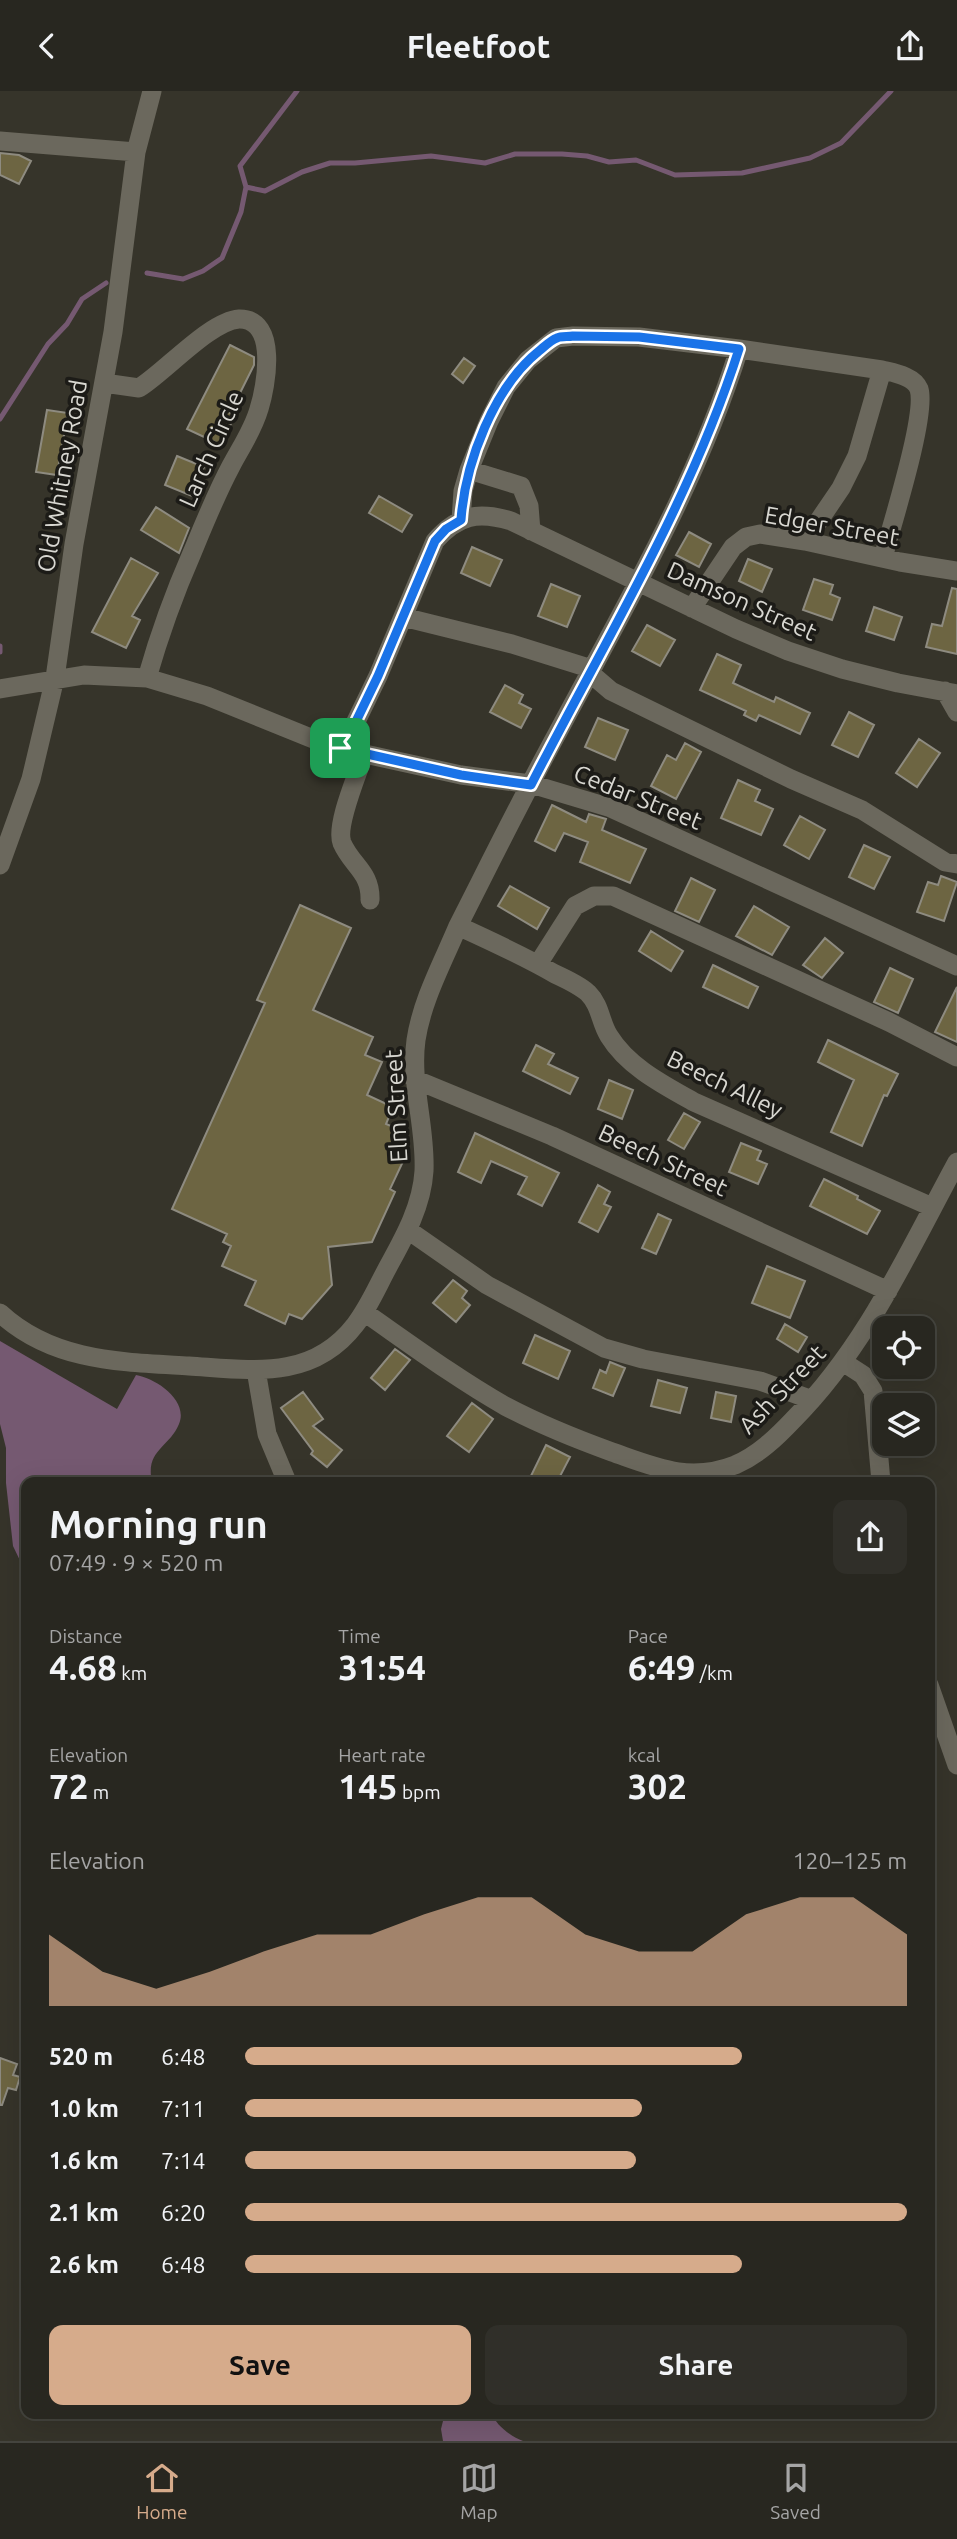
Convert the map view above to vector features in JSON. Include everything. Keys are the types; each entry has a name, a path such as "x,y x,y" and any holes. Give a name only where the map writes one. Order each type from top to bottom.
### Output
{"street":[{"name":"Old Whitney Road","path":"0,865 31,779 55,678 74,544 104,383 127,229 135,152 152,91"},
{"path":"0,141 135,152"},
{"name":"Larch Circle","path":"104,383 139,388 186,349 229,321 246,320 253,323 264,335 266,376 259,408 247,439 230,467 191,555 159,637 147,678"},
{"path":"340,748 352,730 435,541 446,529 461,520 463,491 469,470 506,387 528,360 556,338 639,337 882,370 911,379 919,389 919,419 883,558"},
{"name":"Elm Street","path":"0,1313 33,1336 83,1356 137,1364 256,1370 287,1368 317,1357 344,1338 364,1312 408,1230 420,1196 424,1156 414,1059 420,1019 458,926 638,582 694,468 719,411 739,349"},
{"path":"805,541 841,488 857,456 882,370"},
{"path":"469,470 521,486 529,506 531,531"},
{"name":"Damson Street","path":"461,520 478,515 495,516 788,651 888,681 951,692"},
{"name":"Edger Street","path":"692,608 733,547 747,537 760,534 957,571"},
{"path":"405,614 512,644 591,671 611,691 791,779 862,810 945,862 957,864"},
{"name":"Cedar Street","path":"0,689 55,678 105,674 147,678 207,696 317,742 461,775 531,785 611,808 957,966"},
{"path":"951,692 957,712"},
{"path":"364,754 342,821 341,842 370,886 370,900"},
{"path":"538,964 575,906 594,896 613,896 888,1022 957,1057"},
{"name":"Beech Alley","path":"458,926 538,964 587,993 600,1011 616,1046 634,1064 667,1087 694,1102 932,1207"},
{"name":"Beech Street","path":"414,1079 552,1136 888,1291"},
{"name":"Ash Street","path":"364,1312 461,1380 507,1407 600,1448 664,1471 687,1474 711,1471 734,1465 756,1454 812,1400 843,1362 867,1329 957,1162"},
{"path":"408,1230 487,1285 604,1348 643,1359 760,1381 812,1400"},
{"path":"843,1362 863,1374 873,1391 881,1477"},
{"path":"256,1370 267,1434 285,1477"},
{"path":"935,1702 957,1765"}],"shaded area":[{"path":"0,1341 117,1409 136,1375 144,1377 161,1385 175,1399 181,1415 175,1432 155,1456 152,1477 21,1477 21,1563 13,1546 6,1483 6,1448 0,1424"},
{"path":"444,2419 495,2419 504,2430 523,2441 443,2441 441,2429"}],"building":[{"path":"0,153 19,155 31,161 19,184 0,175"},
{"path":"230,345 254,357 254,365 230,413 235,415 221,445 187,429"},
{"path":"464,358 475,366 463,383 452,374"},
{"path":"47,410 68,413 57,475 36,472"},
{"path":"177,456 204,467 192,496 165,485"},
{"path":"379,496 412,515 402,532 369,513"},
{"path":"156,507 189,528 179,553 141,530"},
{"path":"689,532 711,544 699,567 676,555"},
{"path":"472,547 502,560 490,586 461,573"},
{"path":"131,558 158,573 132,616 140,620 126,648 92,632"},
{"path":"748,559 772,569 762,592 739,581"},
{"path":"814,579 833,585 830,594 840,598 832,620 803,610"},
{"path":"551,584 580,596 567,627 538,616"},
{"path":"952,588 957,589 957,654 926,647 932,624 942,626"},
{"path":"874,607 902,617 894,640 866,631"},
{"path":"647,625 675,640 660,666 632,651"},
{"path":"717,654 741,665 733,683 774,702 776,697 810,713 800,734 759,715 756,721 744,715 746,711 700,690"},
{"path":"505,685 523,695 519,703 531,709 521,728 490,712"},
{"path":"849,712 874,725 858,757 832,745"},
{"path":"598,718 628,730 615,760 585,747"},
{"path":"919,739 940,753 917,787 896,773"},
{"path":"685,743 701,752 676,799 651,786 667,755 676,760"},
{"path":"738,780 760,790 755,801 773,809 761,835 721,818"},
{"path":"552,805 586,822 589,814 606,819 602,830 646,849 630,883 580,862 588,842 564,833 555,851 535,841"},
{"path":"800,816 825,830 809,859 784,845"},
{"path":"864,845 890,857 874,889 849,877"},
{"path":"941,876 957,882 944,921 917,912 928,882 938,885"},
{"path":"691,878 715,890 699,922 675,911"},
{"path":"510,886 549,908 537,929 498,906"},
{"path":"300,905 351,928 313,1010 373,1037 365,1055 382,1062 367,1095 393,1107 386,1124 398,1129 390,1146 407,1153 390,1189 395,1192 372,1242 328,1247 332,1285 302,1319 289,1314 285,1324 245,1305 256,1281 222,1266 231,1246 223,1242 227,1234 172,1209 265,1003 257,1000"},
{"path":"754,906 789,927 772,955 736,936"},
{"path":"651,931 683,951 671,971 639,951"},
{"path":"825,938 843,953 822,978 803,965"},
{"path":"713,965 758,987 748,1008 703,987"},
{"path":"890,968 913,979 898,1013 874,1002"},
{"path":"957,987 957,1042 935,1032"},
{"path":"828,1040 898,1074 887,1096 884,1095 862,1146 831,1132 854,1080 818,1062"},
{"path":"536,1045 554,1054 548,1064 578,1078 570,1094 523,1071"},
{"path":"609,1080 633,1090 622,1119 598,1109"},
{"path":"684,1113 700,1122 684,1149 668,1140"},
{"path":"475,1133 559,1173 542,1206 518,1194 527,1177 491,1161 481,1183 458,1172"},
{"path":"741,1143 761,1151 757,1160 767,1164 758,1184 729,1172"},
{"path":"824,1179 858,1196 857,1199 880,1211 867,1234 810,1206"},
{"path":"598,1185 610,1192 604,1204 611,1207 598,1232 579,1222"},
{"path":"658,1214 671,1220 656,1254 642,1248"},
{"path":"767,1266 805,1281 790,1318 752,1303"},
{"path":"453,1280 467,1291 462,1298 470,1305 456,1322 433,1303"},
{"path":"785,1324 807,1337 798,1352 777,1339"},
{"path":"535,1335 570,1351 558,1379 523,1363"},
{"path":"395,1349 410,1360 385,1390 371,1378"},
{"path":"610,1362 625,1368 613,1396 593,1388 600,1370 606,1373"},
{"path":"658,1380 687,1388 680,1413 651,1406"},
{"path":"303,1392 323,1419 313,1426 342,1450 327,1467 311,1454 313,1451 281,1408"},
{"path":"716,1392 736,1396 731,1422 711,1418"},
{"path":"472,1403 493,1419 469,1452 447,1436"},
{"path":"546,1445 570,1457 560,1477 530,1477"},
{"path":"0,2058 17,2064 13,2075 20,2077 16,2090 8,2088 2,2105 0,2105"}],"waterway":[{"path":"147,273 183,279 203,271 222,258 241,212 246,187 240,166 297,91"},
{"path":"246,187 265,191 302,172 330,163 431,156 485,163 515,154 562,154 587,156 609,162 636,160 675,175 742,173 810,158 841,143 891,91"},
{"path":"0,419 48,344 67,324 82,299 106,283"},
{"path":"0,646 0,652"}],"route":[{"path":"573,336 639,337 739,349 719,411 694,468 638,582 531,785 404,764 340,748 347,740 378,676 427,556 446,529 461,520 463,491 489,421 506,387 528,360 556,338 573,336"}]}
